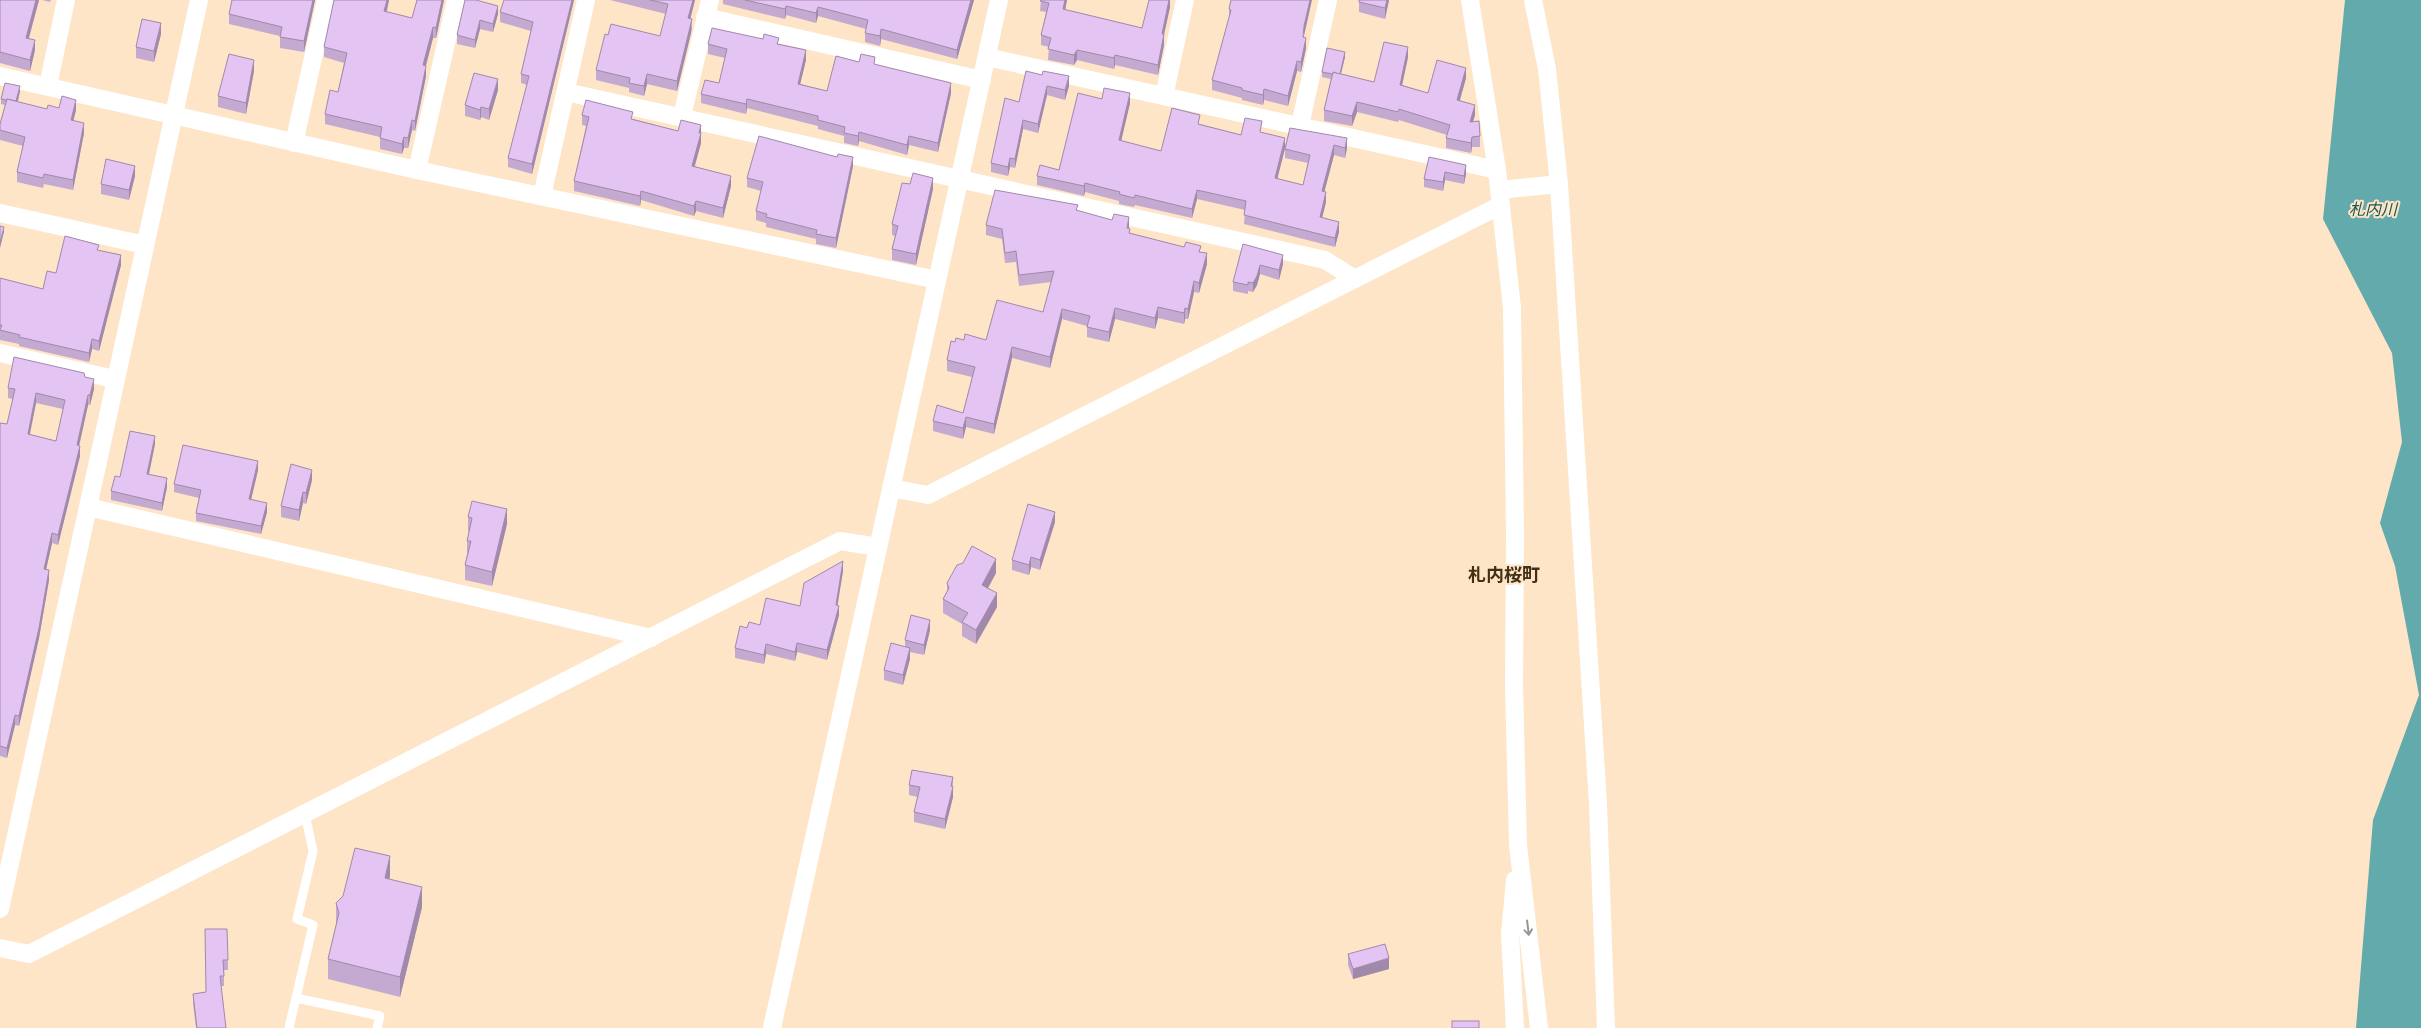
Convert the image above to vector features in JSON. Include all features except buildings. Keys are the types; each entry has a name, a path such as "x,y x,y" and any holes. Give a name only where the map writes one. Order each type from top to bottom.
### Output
{"street":[{"path":"48,86 66,0"},
{"path":"0,909 114,379 199,0"},
{"path":"294,143 326,0"},
{"path":"417,170 456,0"},
{"path":"542,196 586,0"},
{"path":"682,116 710,0"},
{"path":"772,1028 999,0"},
{"path":"1164,96 1185,0"},
{"path":"1300,125 1328,0"},
{"path":"1470,0 1497,170 1512,308 1515,533 1514,686 1518,844 1540,1028"},
{"path":"1533,0 1547,70 1558,184 1598,804 1606,1028"},
{"path":"705,17 982,80"},
{"path":"987,57 1497,170"},
{"path":"0,76 417,170 937,280"},
{"path":"566,92 682,116 1325,260 1355,279"},
{"path":"891,488 928,495 1355,279 1500,197 1558,184"},
{"path":"0,213 145,245"},
{"path":"0,353 114,379"},
{"path":"88,507 651,638"},
{"path":"0,948 29,954 840,540 878,547"},
{"path":"1515,1028 1510,934 1518,844"}],"lane":[{"path":"289,1028 313,925 297,920 313,851 305,814"},
{"path":"296,998 380,1016 377,1028"}],"water":[{"name":"札内川","path":"2345,0 2421,0 2421,1028 2356,1028 2373,820 2419,695 2395,566 2380,523 2402,442 2392,353 2323,219"}],"district":[{"name":"札内桜町","path":"1504,574"}]}
